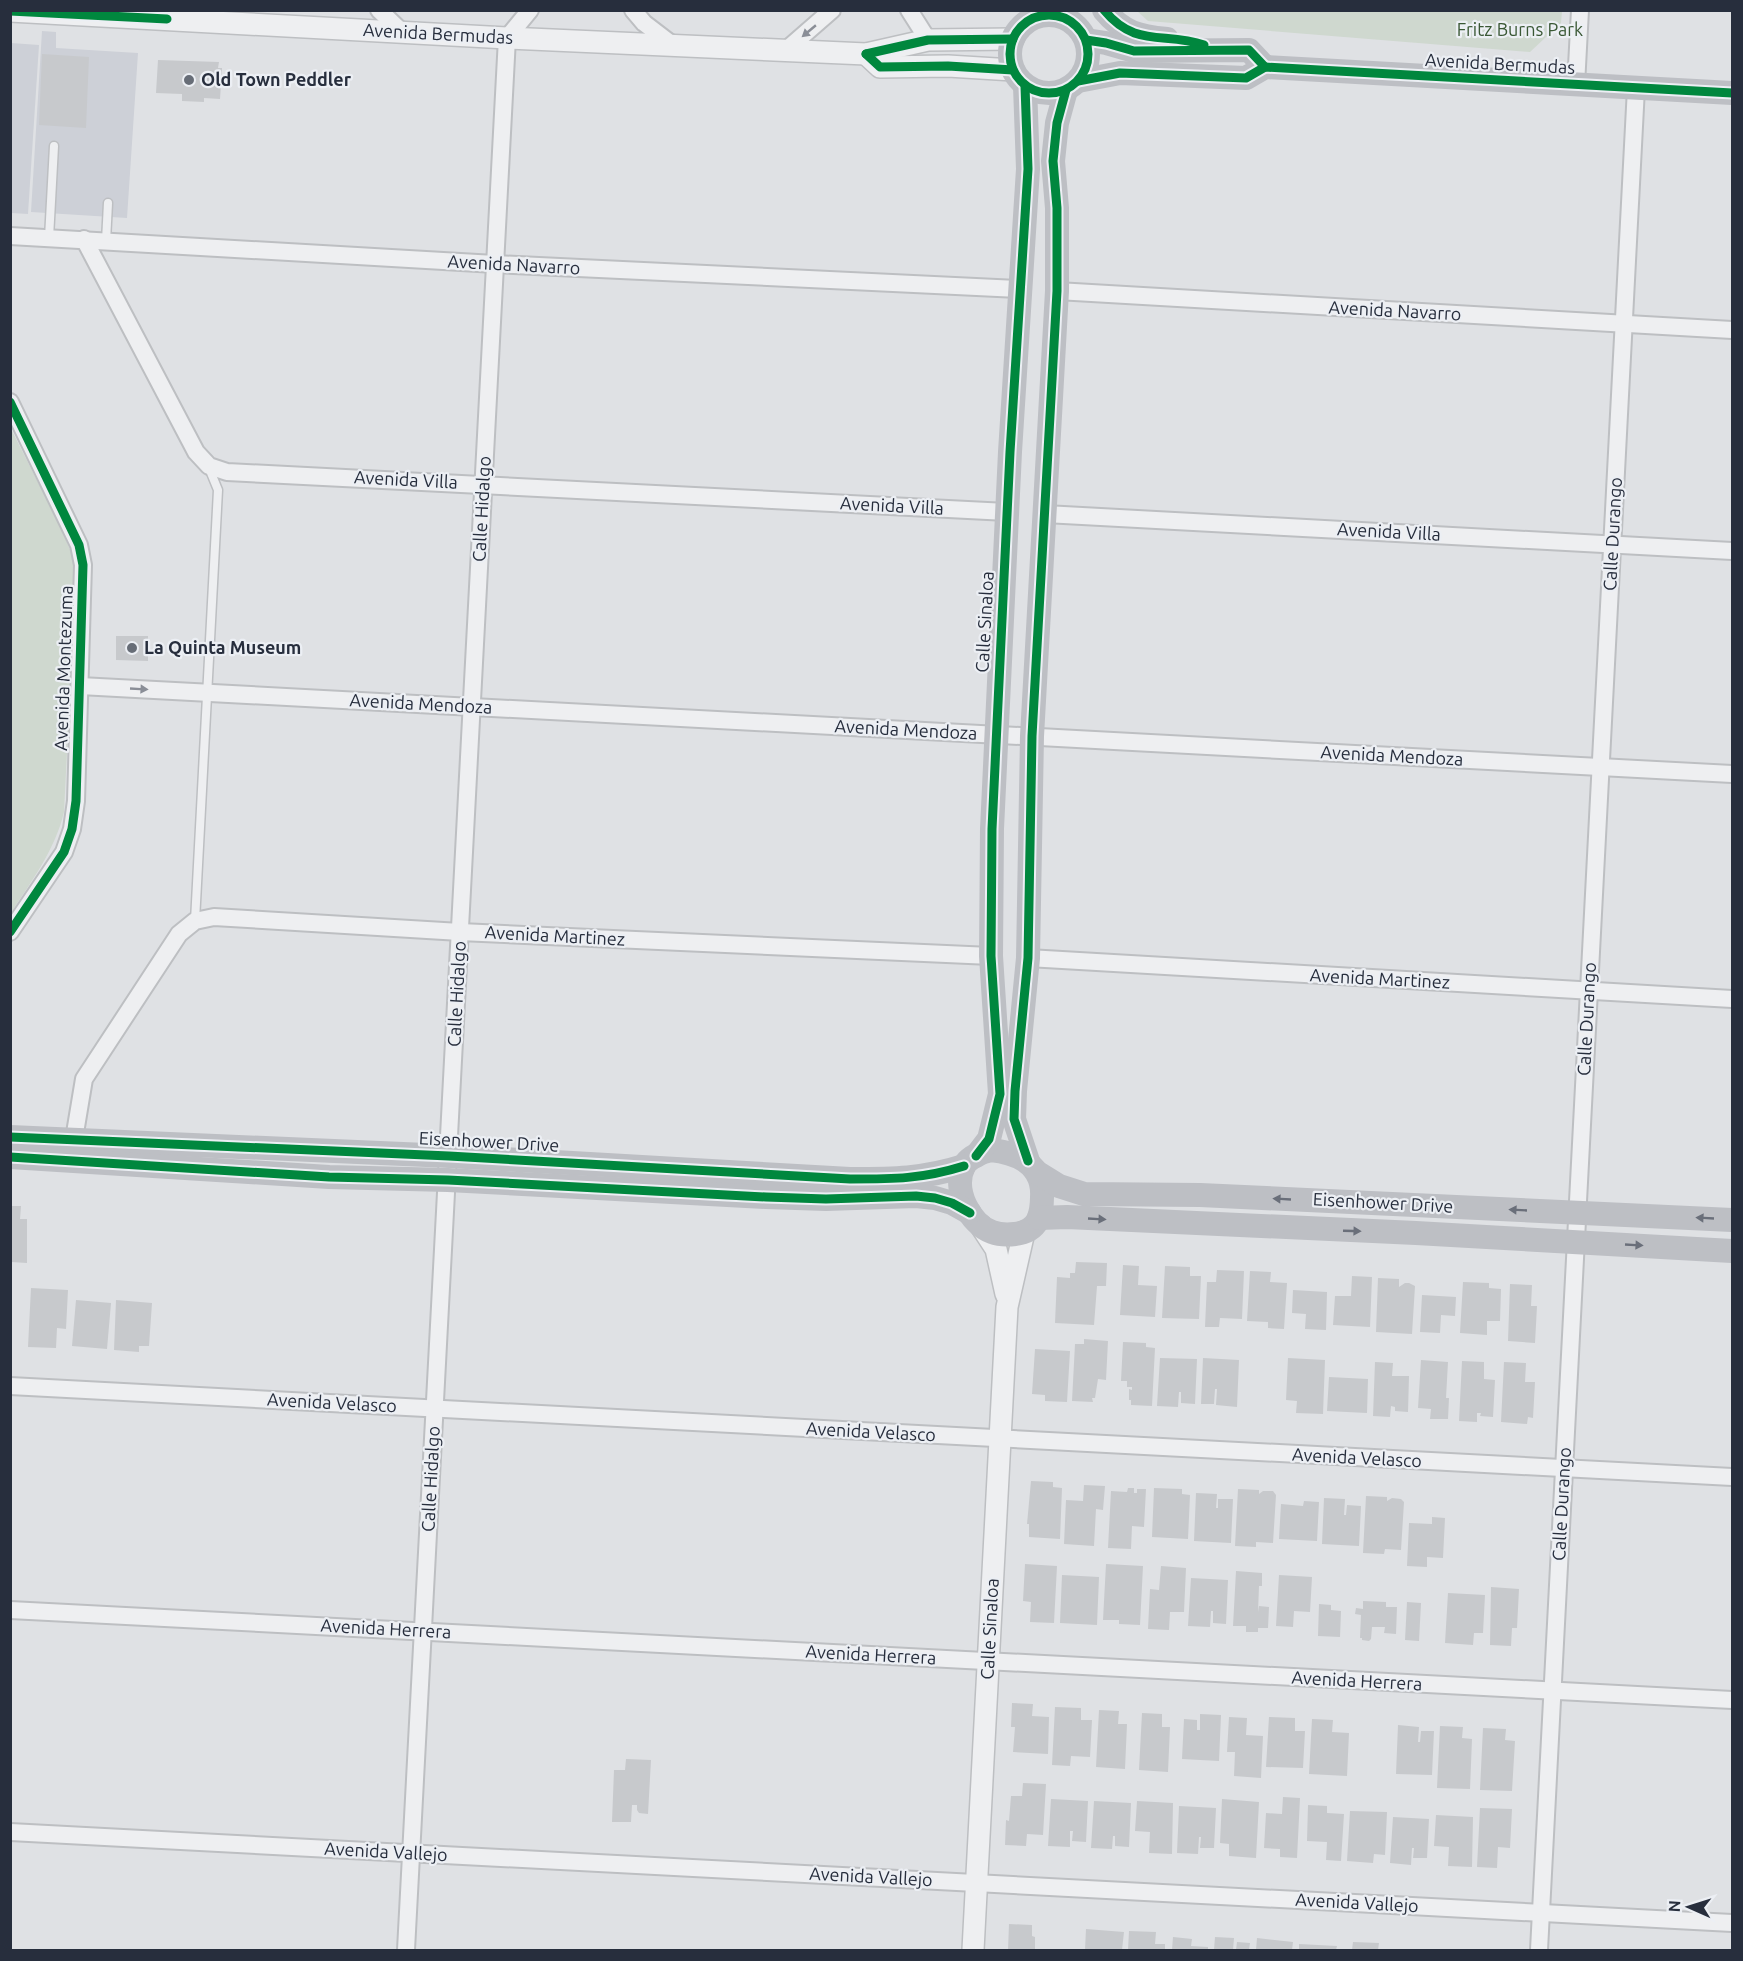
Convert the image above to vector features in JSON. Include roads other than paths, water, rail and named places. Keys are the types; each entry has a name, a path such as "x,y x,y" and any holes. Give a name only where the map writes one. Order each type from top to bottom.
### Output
{"main road":[{"path":"1104,10 1118,24 1140,36 1194,41 1221,51"},
{"path":"1072,85 1045,93 1035,91 1019,78 1010,60 1013,39 1026,22 1037,14 1067,19 1106,43 1134,51 1249,50 1265,67"},
{"path":"1033,1167 1005,1152 991,1150 970,1161 961,1184 962,1195 975,1220 991,1232 1002,1235 1032,1225 1043,1195 1042,1184 1014,1119 1028,958 1032,736 1057,291 1057,208 1053,160 1057,123 1072,85 1084,72 1088,62 1088,51 1079,25"},
{"name":"Avenida Bermudas","path":"1072,85 1120,73 1246,78 1265,67 1732,93"},
{"name":"Calle Sinaloa","path":"970,1161 989,1138 1000,1094 991,956 995,734 1019,289 1028,169 1019,78"},
{"name":"Eisenhower Drive","path":"10,1137 74,1139 826,1199 916,1196 952,1203 975,1220"},
{"name":"Eisenhower Drive","path":"10,1157 329,1178 448,1168 850,1179 909,1178 935,1175 970,1161"},
{"name":"Eisenhower Drive","path":"1033,1167 1059,1186 1084,1194 1200,1195 1732,1220"},
{"name":"Eisenhower Drive","path":"1032,1225 1067,1217 1732,1251"}],"street":[{"name":"Avenida Bermudas","path":"10,10 228,16 402,32 866,54 928,40 1013,39"},
{"path":"379,10 402,32"},
{"path":"507,38 530,10"},
{"path":"633,10 644,23 674,45"},
{"path":"785,51 832,10"},
{"path":"909,10 928,40"},
{"path":"1576,85 1580,10"},
{"name":"Calle Hidalgo","path":"406,1950 507,38"},
{"name":"Avenida Bermudas","path":"866,54 880,67 948,66 1019,78"},
{"name":"Calle Durango","path":"1539,1950 1636,88"},
{"name":"Avenida Navarro","path":"10,236 495,264 1019,289"},
{"path":"84,239 196,452 209,466"},
{"name":"Avenida Navarro","path":"1057,291 1732,330"},
{"name":"Avenida Montezuma","path":"10,402 79,545 83,565 76,801 72,830 64,852 10,932"},
{"name":"Avenida Villa","path":"209,466 227,472 1007,512"},
{"name":"Avenida Villa","path":"1045,514 1732,551"},
{"name":"Avenida Mendoza","path":"80,686 1732,774"},
{"name":"Avenida Martinez","path":"195,921 214,918 460,932 991,956"},
{"path":"74,1139 84,1079 179,934 195,921"},
{"name":"Avenida Martinez","path":"1028,958 1732,999"},
{"name":"Calle Sinaloa","path":"975,1220 996,1249 1007,1307"},
{"name":"Calle Sinaloa","path":"973,1950 1007,1307 1032,1225"},
{"name":"Avenida Velasco","path":"10,1386 1732,1477"},
{"name":"Avenida Herrera","path":"10,1610 1732,1700"},
{"name":"Avenida Vallejo","path":"10,1832 1732,1923"}],"lane":[{"path":"49,237 54,146"},
{"path":"106,241 108,203"},
{"path":"195,921 218,490 209,466"}],"place":[{"name":"Old Town Peddler","path":"189,80"},
{"name":"La Quinta Museum","path":"132,648"}],"park label":[{"name":"Fritz Burns Park","path":"1520,30"}]}
